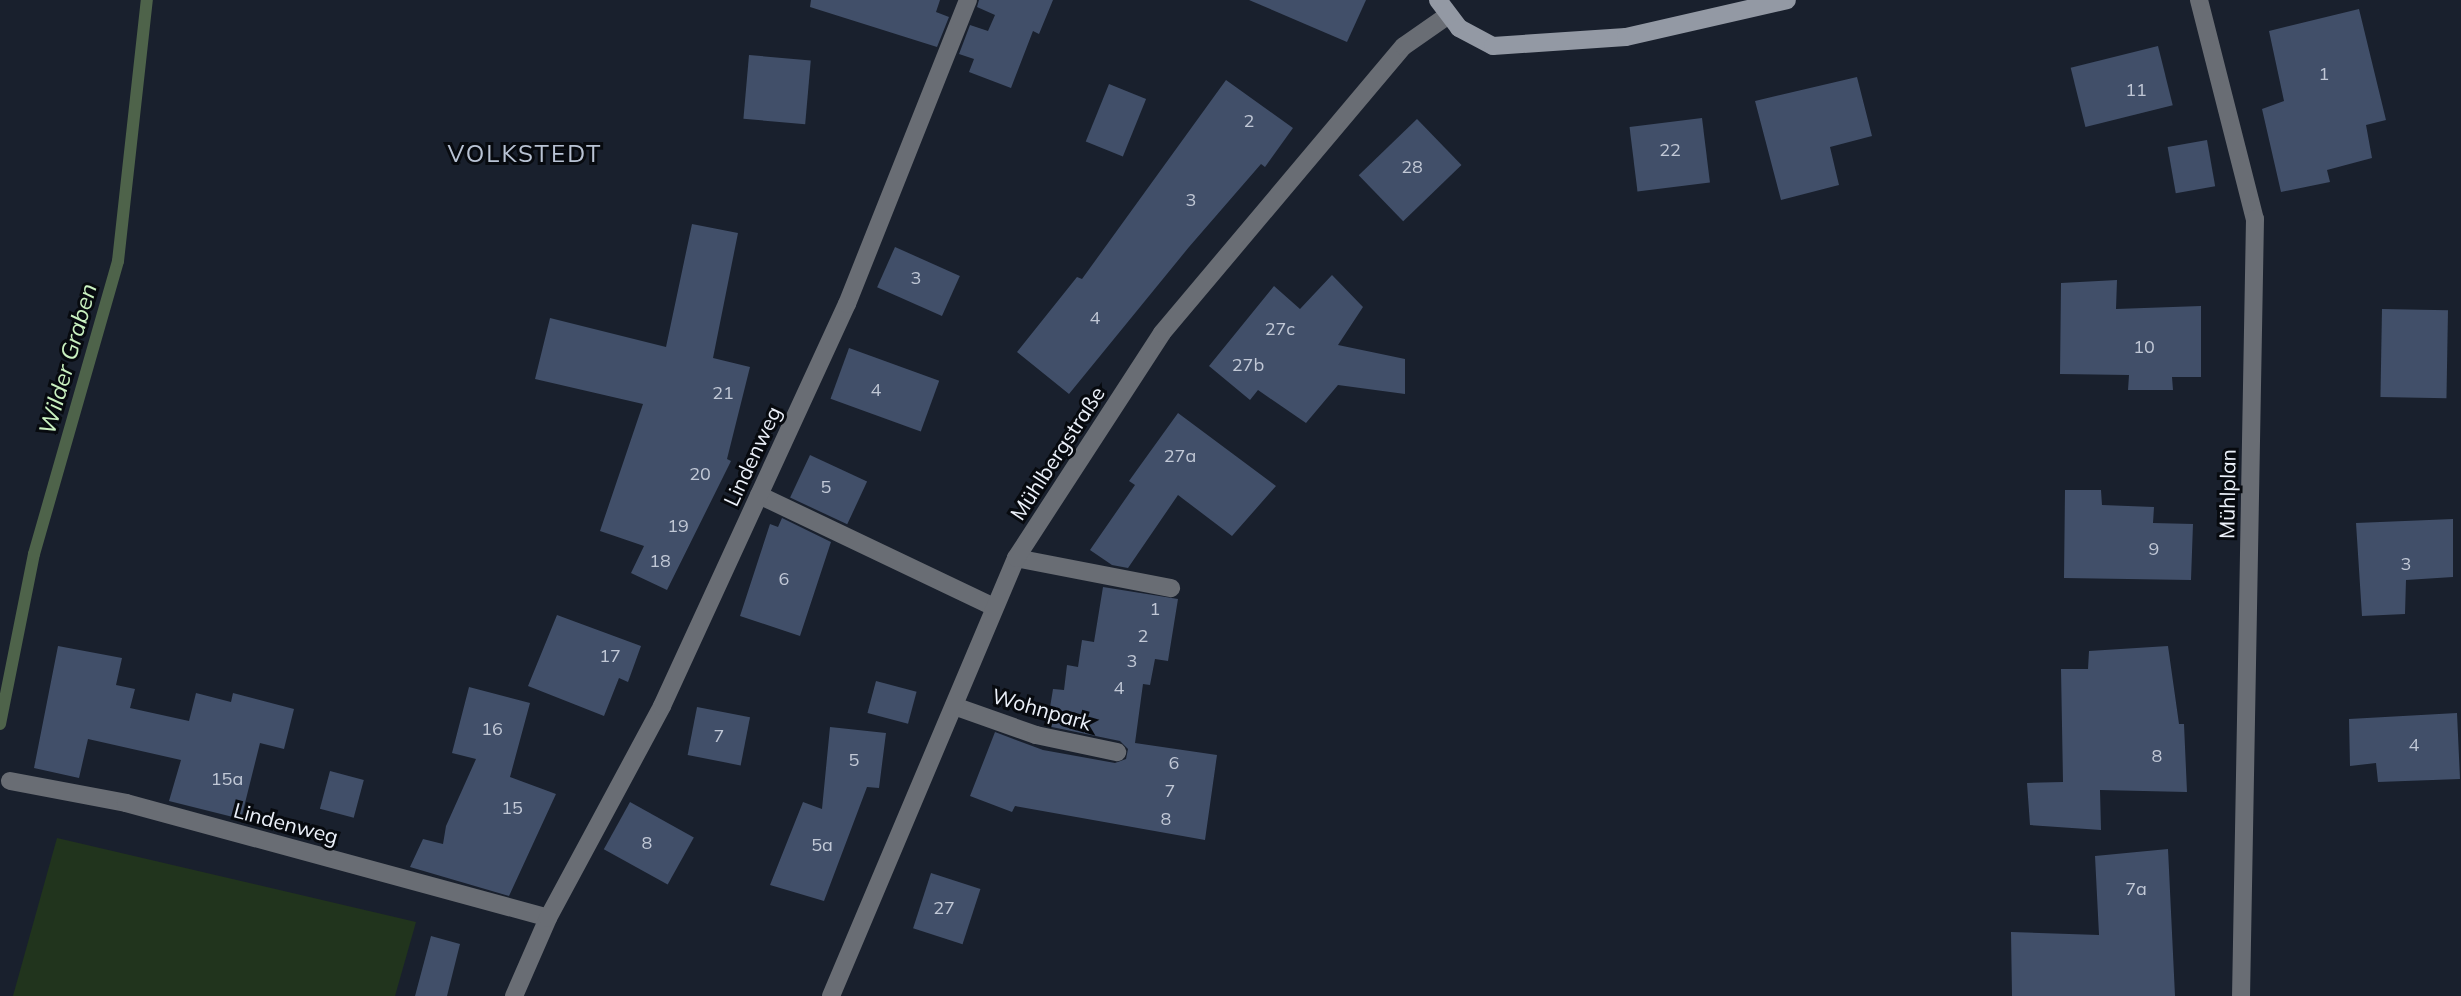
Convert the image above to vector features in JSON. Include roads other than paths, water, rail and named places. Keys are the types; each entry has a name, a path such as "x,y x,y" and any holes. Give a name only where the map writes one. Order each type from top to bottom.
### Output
{"main road":[{"path":"1438,0 1447,16 1493,46 1626,37 1787,0"}],"street":[{"name":"Lindenweg","path":"514,996 548,918 662,706 848,304 968,0"},
{"name":"Mühlplan","path":"2199,0 2255,219 2241,996"},
{"name":"Mühlbergstraße","path":"831,996 1016,558 1162,333 1270,200 1404,46 1447,16"},
{"path":"759,495 994,607"},
{"path":"1016,558 1171,588"},
{"name":"Wohnpark","path":"954,706 1036,735 1117,752"},
{"name":"Lindenweg","path":"10,782 126,803 548,918"}],"waterway":[{"name":"Wilder Graben","path":"0,724 34,554 118,261 147,0"}],"district":[{"name":"VOLKSTEDT","path":"525,154"}]}
